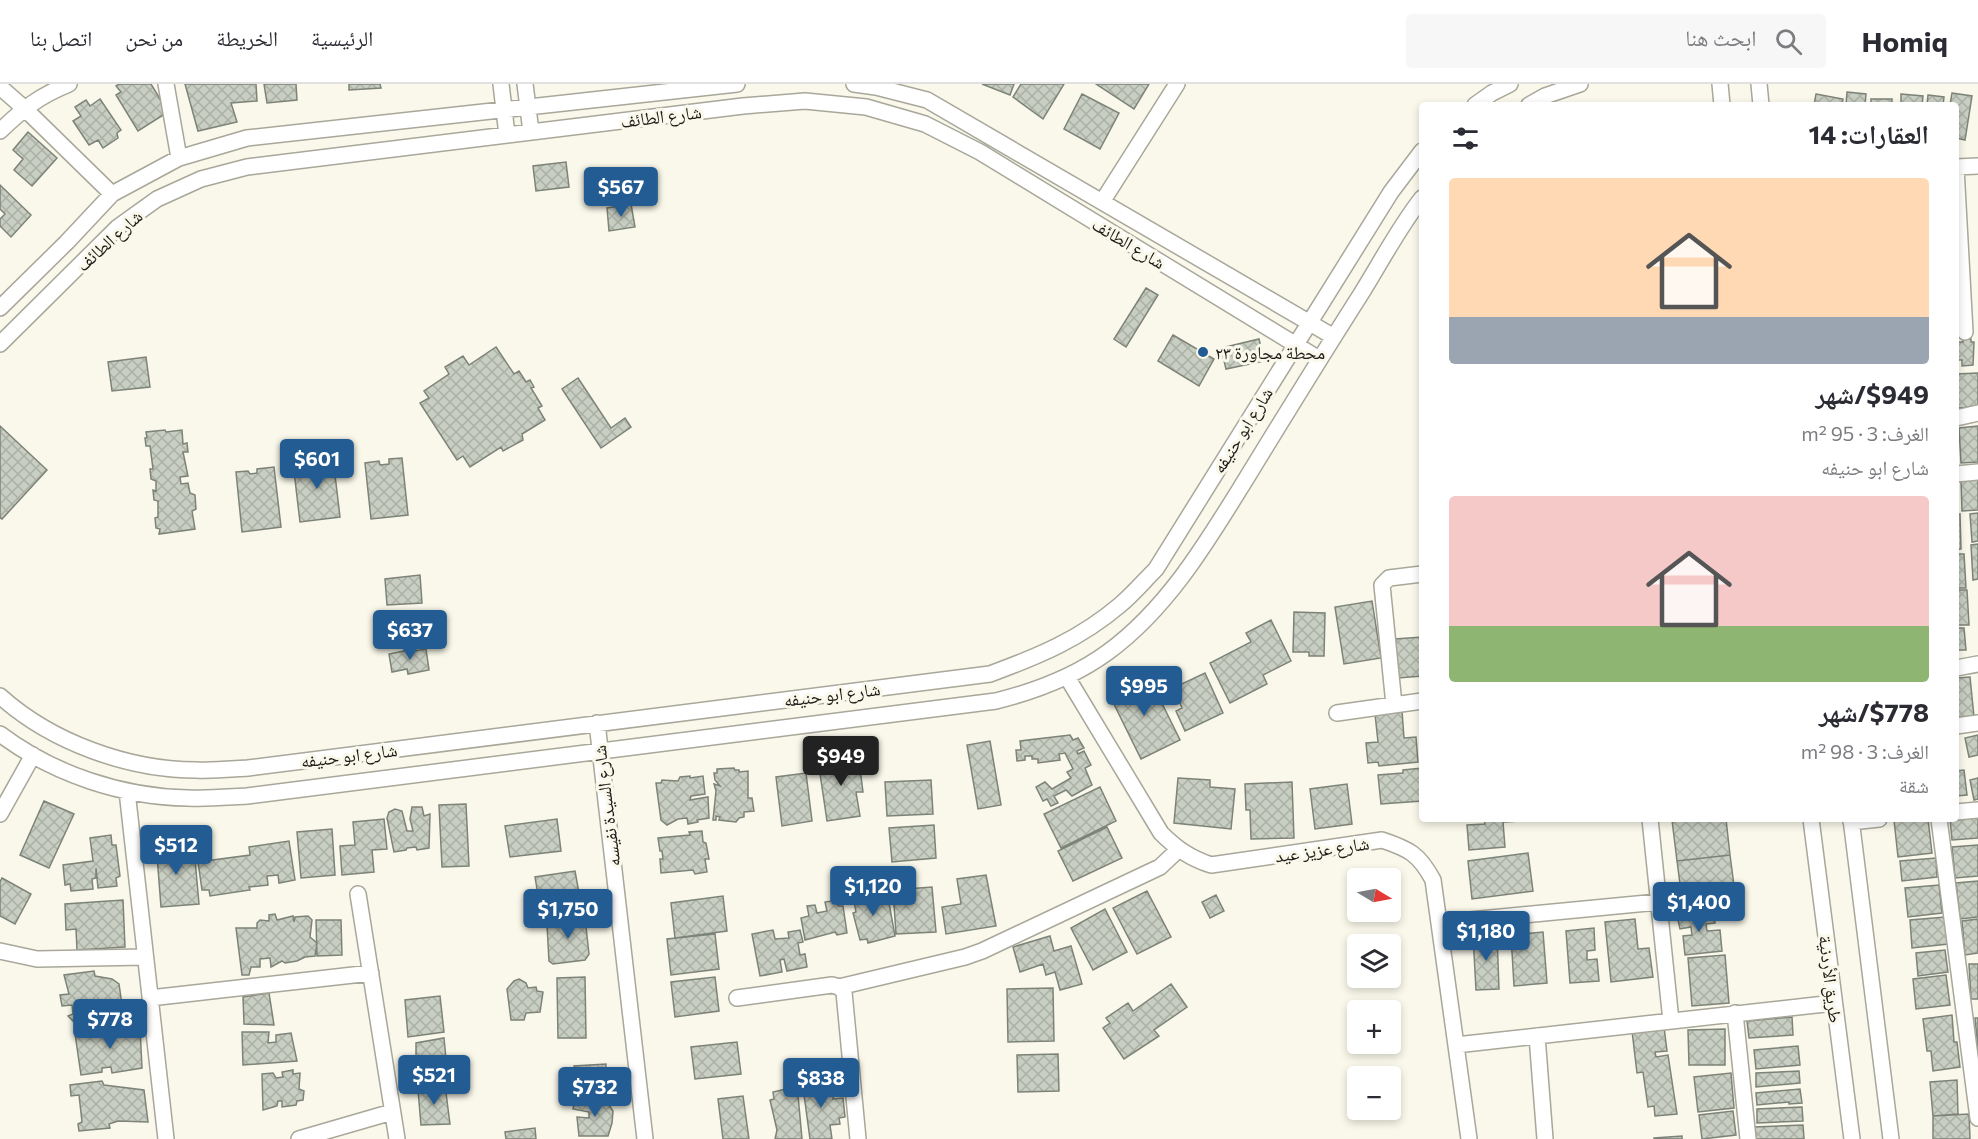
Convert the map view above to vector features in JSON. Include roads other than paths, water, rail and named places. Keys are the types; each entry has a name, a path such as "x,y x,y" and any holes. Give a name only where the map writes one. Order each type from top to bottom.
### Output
{"street":[{"path":"0,131 24,108 69,84"},
{"path":"166,84 179,158"},
{"path":"501,84 507,135"},
{"path":"525,84 531,132"},
{"name":"شارع الطائف","path":"0,308 67,242 111,194 179,158 246,138 737,84"},
{"name":"شارع الطائف","path":"854,84 927,100 1334,337"},
{"path":"1102,202 1177,84"},
{"path":"1479,102 1509,84"},
{"path":"1534,102 1580,84"},
{"path":"1720,84 1722,102"},
{"path":"1759,84 1761,102"},
{"path":"0,87 111,194"},
{"name":"شارع الطائف","path":"0,344 118,227 157,199 201,179 247,166 743,105 805,100 866,107 925,124 981,152 1319,359"},
{"name":"شارع ابو حنيفه","path":"0,696 54,733 95,752 145,765 196,770 248,768 990,674 1037,657 1081,634 1121,604 1156,569 1391,192 1419,155"},
{"path":"1959,167 1978,166"},
{"name":"شارع ابو حنيفه","path":"0,734 33,755 86,780 127,791 187,798 247,796 996,701 1032,692 1067,677 1107,653 1143,622 1175,586 1219,522 1419,203"},
{"path":"1959,217 1966,334"},
{"path":"1959,417 1978,413"},
{"path":"1959,474 1978,472"},
{"path":"1394,705 1382,585 1389,578 1419,574"},
{"path":"1959,667 1978,664"},
{"name":"شارع عزيز عيد","path":"1067,677 1161,833 1178,850 1194,860 1211,866 1382,840 1408,849 1424,862 1433,880 1469,1139"},
{"path":"1337,713 1419,701"},
{"name":"شارع السيدة نفيسه","path":"597,723 645,1139"},
{"path":"1959,726 1978,723"},
{"path":"0,814 33,755"},
{"path":"127,791 166,1139"},
{"path":"1959,812 1978,810"},
{"path":"1650,822 1671,1021"},
{"name":"طريق الأردنية","path":"1811,822 1852,1139"},
{"path":"1851,822 1891,1139"},
{"path":"1939,822 1971,1016 1978,1118"},
{"path":"839,987 982,951 1160,867 1178,850"},
{"path":"358,894 397,1139"},
{"path":"1439,923 1658,902"},
{"path":"0,951 37,959 145,957"},
{"path":"150,998 371,974"},
{"path":"737,998 832,985 844,992 858,1139"},
{"path":"1456,1045 1834,1002"},
{"path":"1735,1013 1748,1139"},
{"path":"1537,1036 1545,1139"},
{"path":"299,1139 392,1112"}],"place":[{"name":"محطة مجاورة ٢٣","path":"1203,352"}]}
